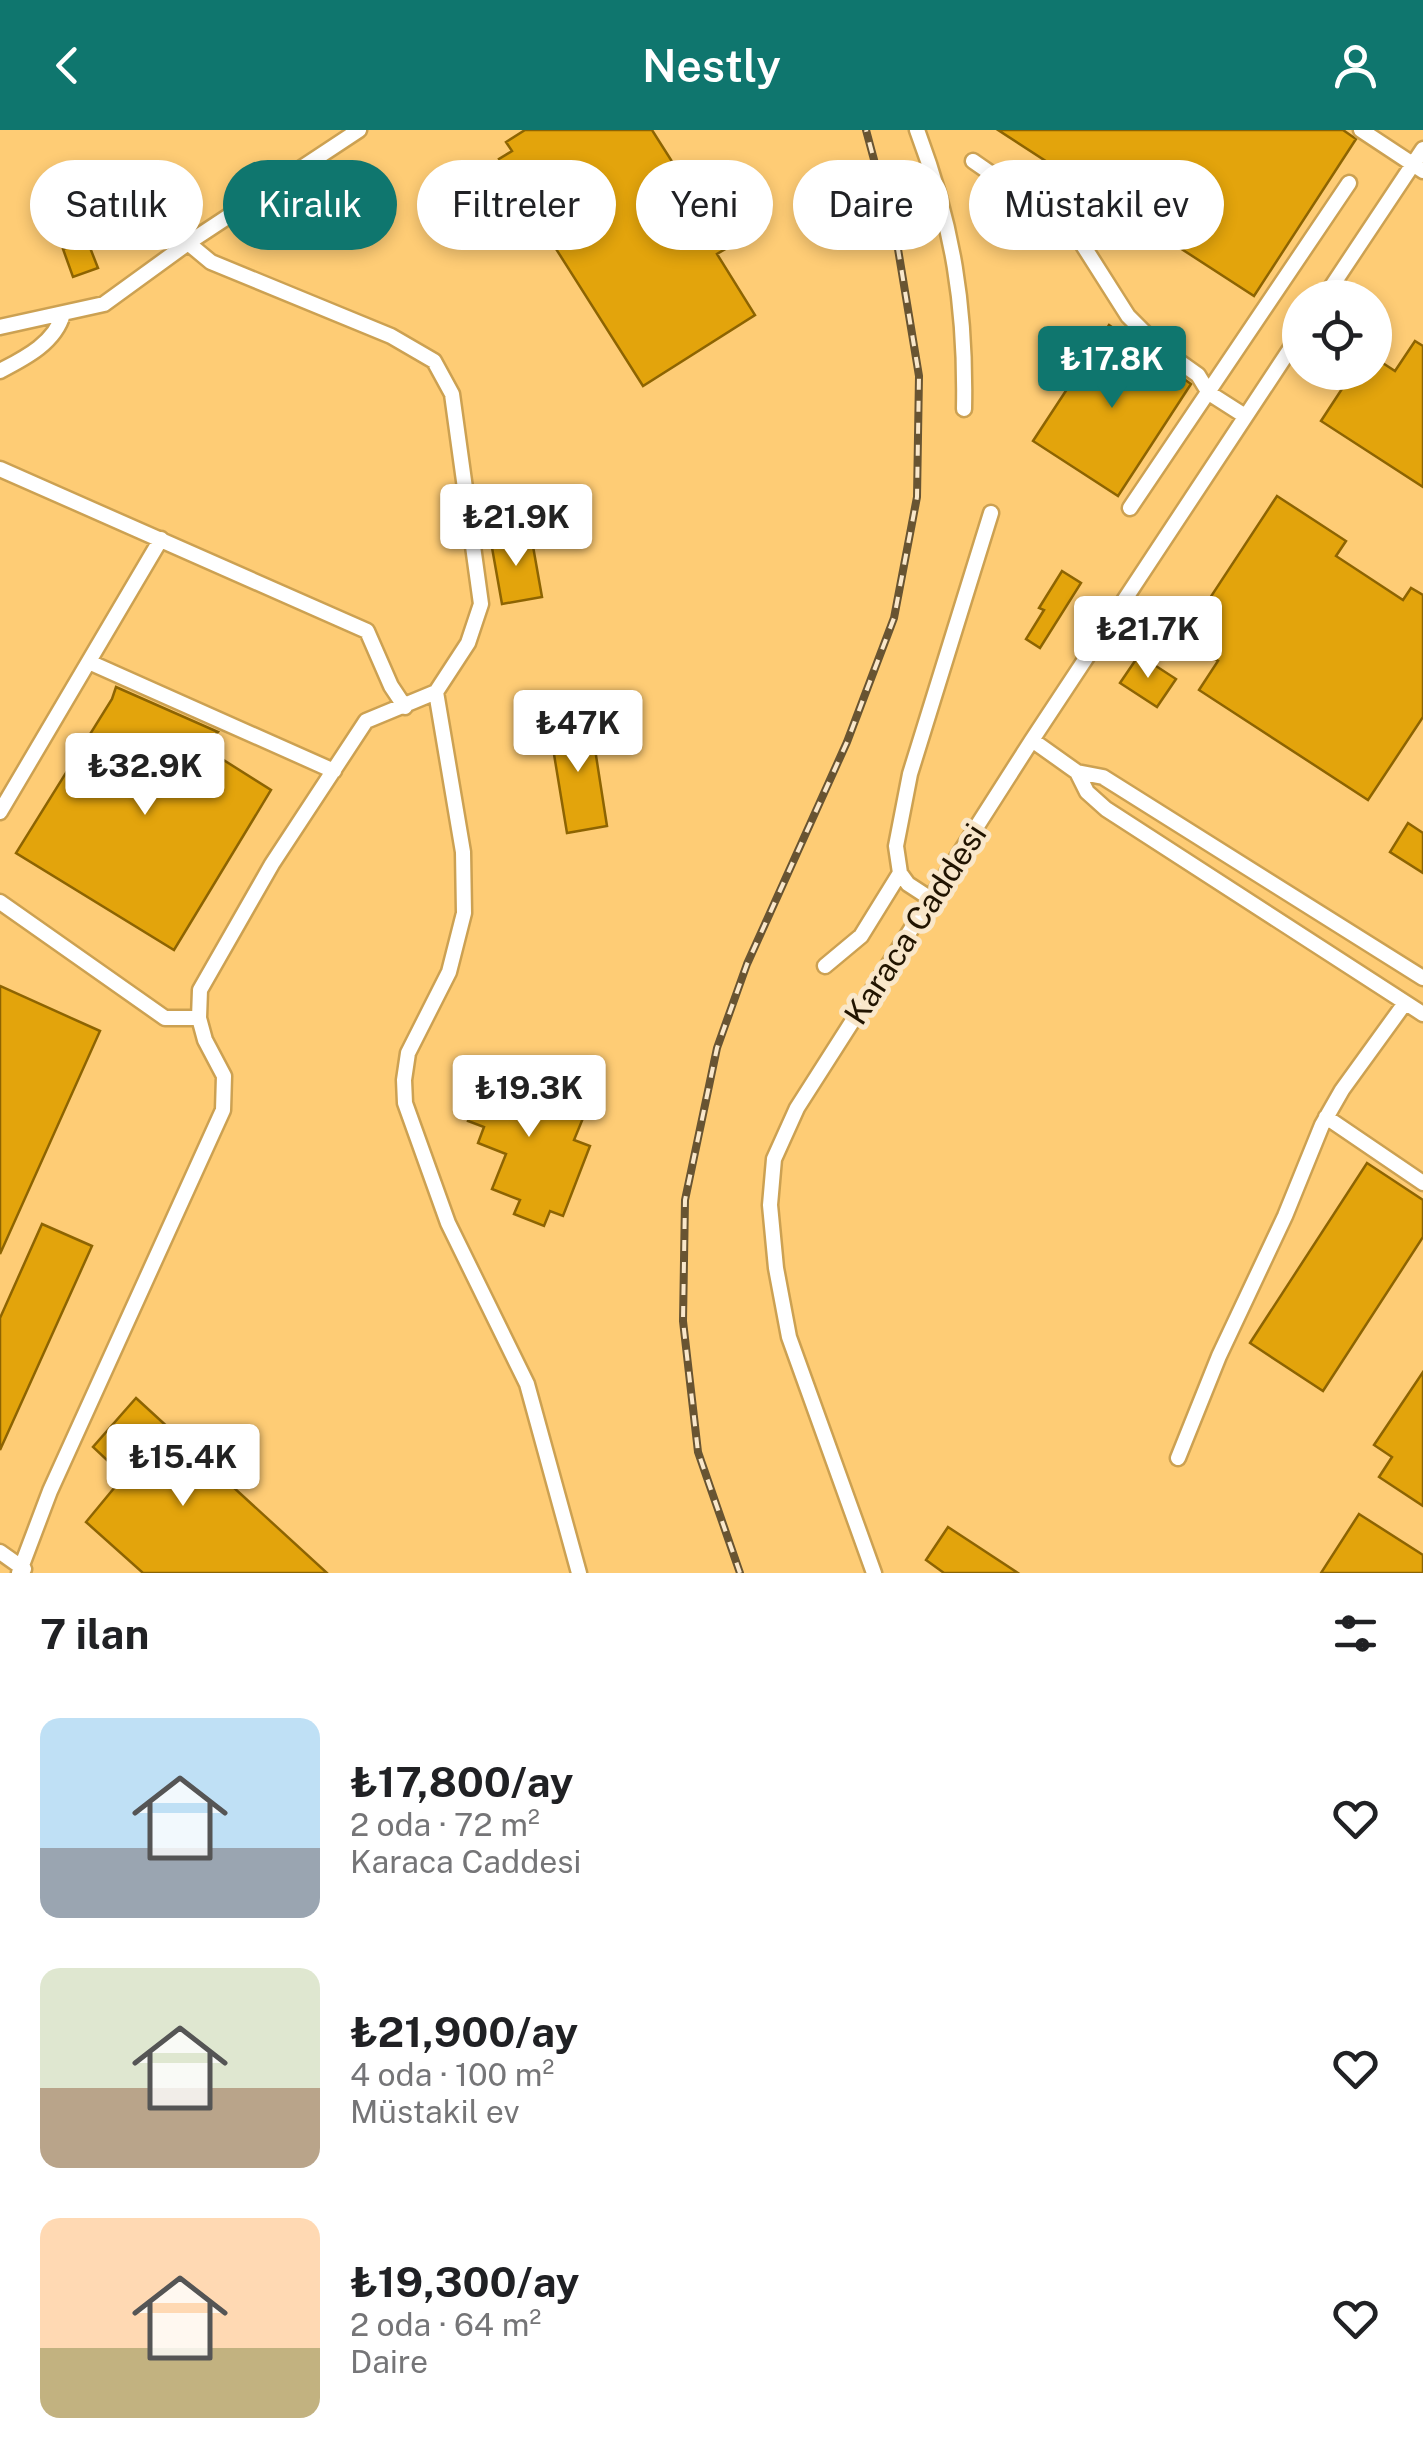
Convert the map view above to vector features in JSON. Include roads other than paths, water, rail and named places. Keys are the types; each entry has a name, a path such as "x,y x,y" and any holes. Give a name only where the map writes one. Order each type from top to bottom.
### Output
{"street":[{"path":"203,233 359,130"},
{"path":"918,130 936,178 960,286 964,408"},
{"path":"1360,130 1418,168"},
{"path":"1337,280 1418,168 1423,149"},
{"path":"1130,508 1349,183"},
{"path":"0,327 104,304 178,250"},
{"path":"0,1552 22,1570 223,1110 224,1076 205,1040 199,1018 200,990 272,864 366,721 436,692 468,643 481,604 452,394 434,361 392,336 211,262 196,250"},
{"path":"1086,250 1128,316 1160,348 1198,376 1209,393 1245,416"},
{"path":"0,371 50,339 63,314"},
{"name":"Karaca Caddesi","path":"874,1573 789,1338 770,1205 774,1159 797,1108 1032,740 1282,361"},
{"path":"0,469 367,631 404,706"},
{"path":"931,899 908,884 900,873 896,846 910,774 990,513"},
{"path":"0,812 161,539"},
{"path":"88,662 334,772"},
{"path":"436,692 463,852 464,913 449,972 408,1053 405,1103 448,1222 527,1384 579,1573"},
{"path":"1032,740 1078,772 1103,777 1423,978"},
{"path":"1078,772 1087,792 1106,809 1423,1014"},
{"path":"824,966 861,936 900,873"},
{"path":"0,902 165,1018 199,1018"},
{"path":"1178,1458 1219,1356 1270,1251 1326,1118 1405,1003"},
{"path":"1326,1118 1423,1182"}],"railway":[{"path":"740,1573 698,1452 683,1321 685,1200 717,1048 747,964 847,742 894,618 917,497 919,376 898,249 866,130"}]}
